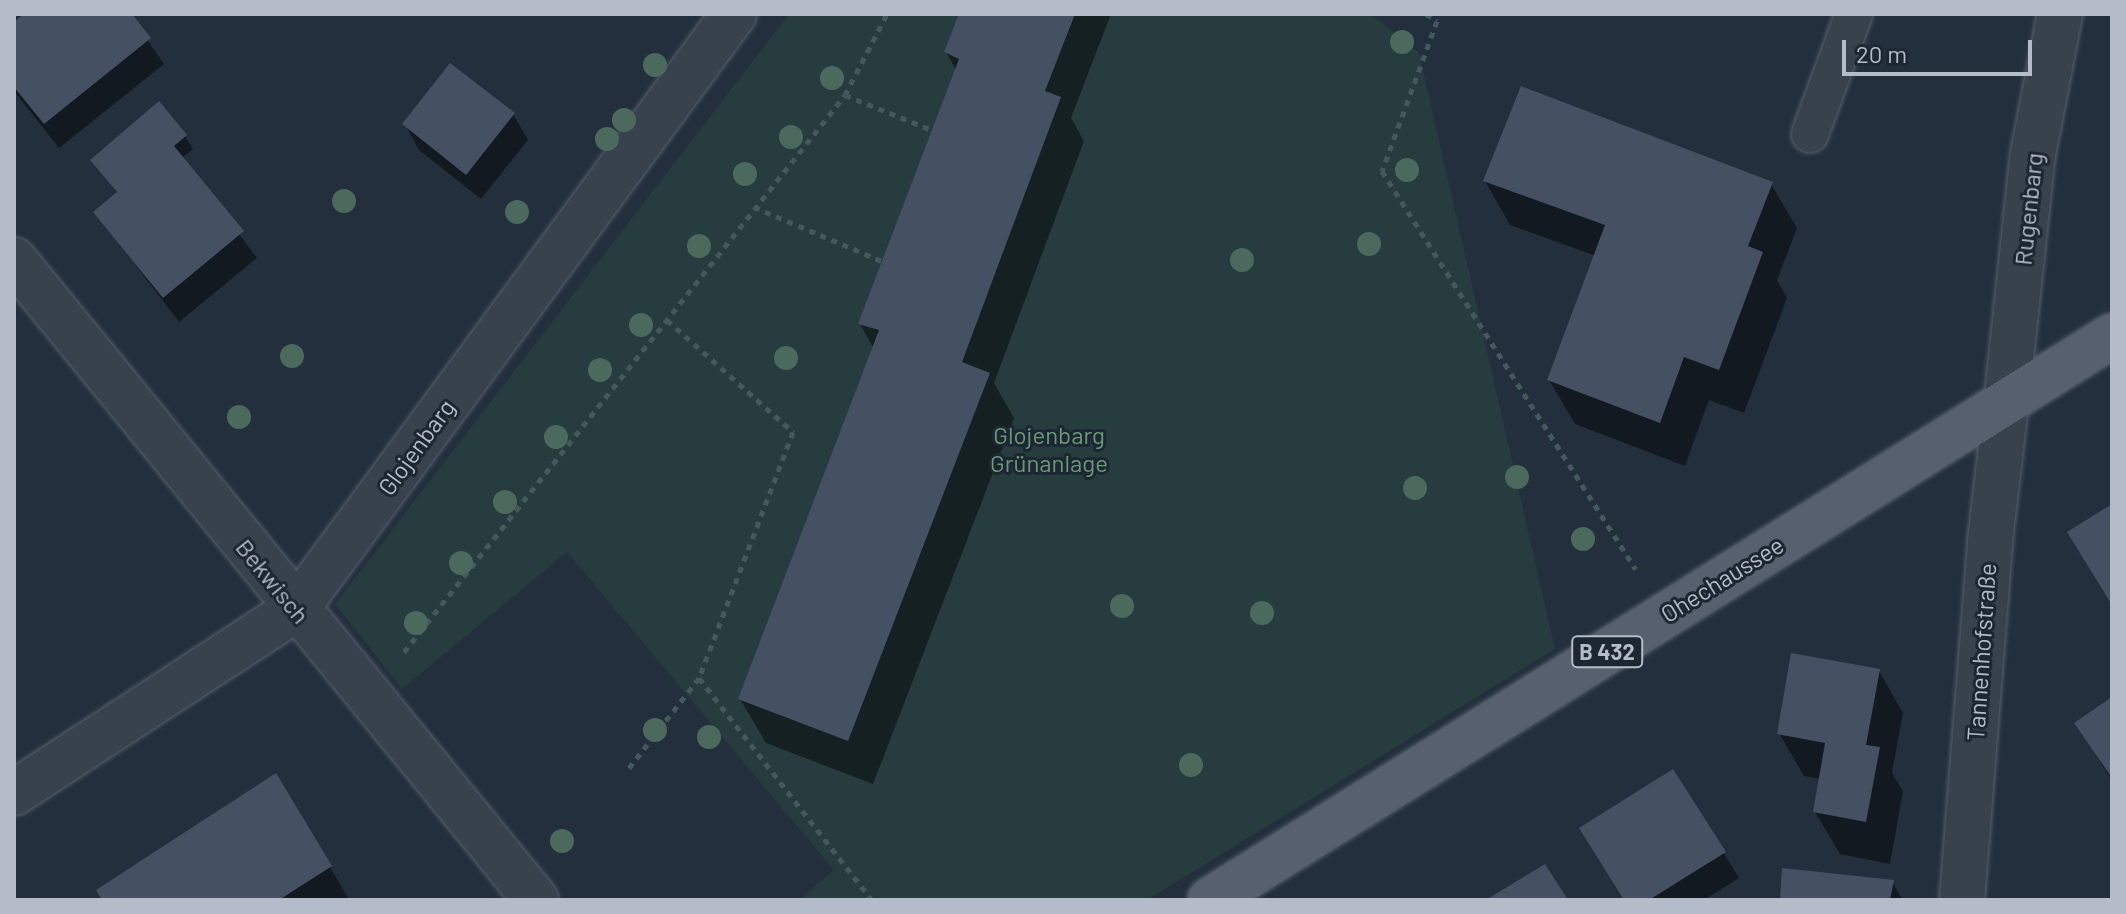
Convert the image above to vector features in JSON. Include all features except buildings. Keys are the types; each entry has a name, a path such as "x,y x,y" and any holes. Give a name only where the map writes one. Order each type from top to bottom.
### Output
{"main road":[{"name":"Ohechaussee","path":"1210,900 2112,336"}],"street":[{"name":"Glojenbarg","path":"14,793 296,609 734,14"},
{"name":"Rugenbarg","path":"2006,405 2033,154 2060,14"},
{"name":"Bekwisch","path":"14,260 536,900"},
{"name":"Tannenhofstraße","path":"1962,900 1990,541 2006,405"}],"lane":[{"path":"1810,134 1854,14"}],"path":[{"path":"369,697 845,95 887,14"},
{"path":"1426,14 1437,21"},
{"path":"1440,14 1382,171 1665,613"},
{"path":"845,95 932,130"},
{"path":"754,207 882,261"},
{"path":"629,768 699,678 793,432 667,320"},
{"path":"699,678 872,900"}],"green space":[{"name":"Glojenbarg Grünanlage","path":"789,14 1371,14 1419,53 1555,649 1147,900 799,900 834,870 567,552 402,689 335,604"}]}
